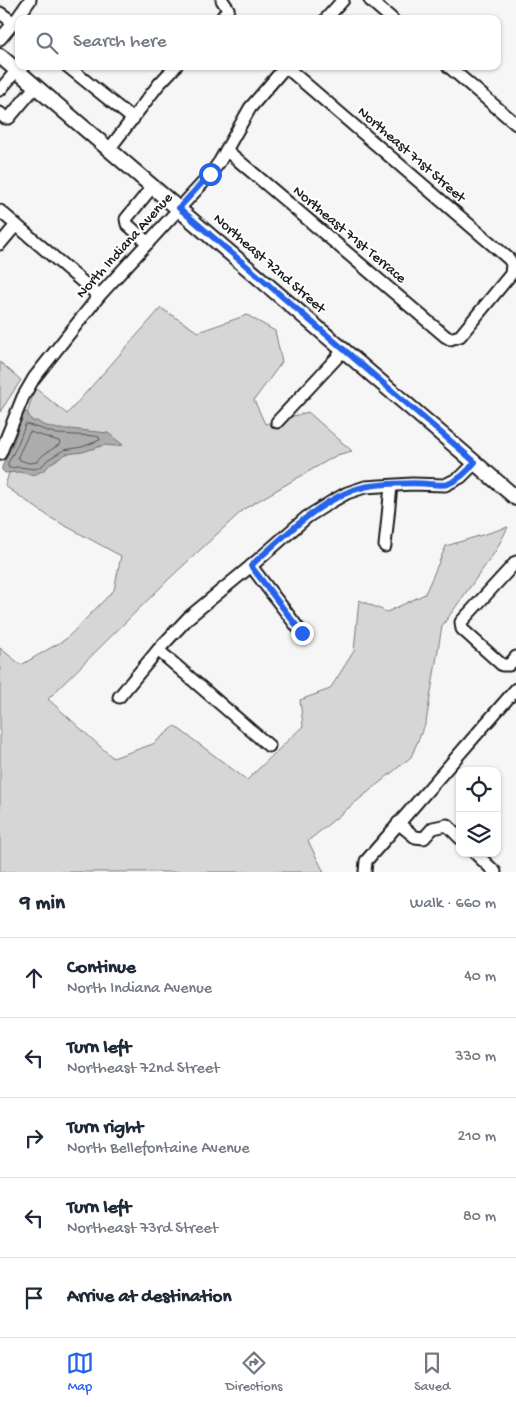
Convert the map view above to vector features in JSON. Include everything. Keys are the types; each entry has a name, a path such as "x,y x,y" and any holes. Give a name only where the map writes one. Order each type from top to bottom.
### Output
{"main road":[{"name":"Northeast 72nd Street","path":"0,56 15,68"},
{"name":"Northeast 72nd Street","path":"17,70 516,498"}],"street":[{"path":"21,15 30,0"},
{"path":"330,15 343,0"},
{"path":"370,0 387,15"},
{"path":"0,13 15,23"},
{"path":"0,39 15,25"},
{"path":"0,90 17,70"},
{"path":"72,70 133,119"},
{"path":"110,148 159,84 172,70"},
{"name":"North Indiana Avenue","path":"0,454 23,397 34,378 99,296 210,174 250,108 283,70"},
{"name":"Northeast 71st Street","path":"289,70 509,259 512,264 511,274 460,336 455,338"},
{"path":"453,70 516,124"},
{"path":"0,113 5,118 9,118 36,86"},
{"name":"Northeast 71st Terrace","path":"226,150 445,336 455,338"},
{"path":"148,243 127,224 126,219 154,186"},
{"path":"0,211 99,296"},
{"path":"0,244 16,225"},
{"path":"277,422 344,350"},
{"path":"119,697 158,650 189,617 307,517 330,502 364,487 445,484 461,477 475,462"},
{"path":"385,546 391,486"},
{"path":"516,562 461,622 462,629 502,665 509,665 516,657"},
{"path":"251,566 302,633"},
{"path":"158,650 269,746"},
{"path":"365,872 366,861 516,689"},
{"path":"398,823 415,837 424,838 433,828 447,825 456,834"},
{"path":"479,857 495,872"}],"shaded area":[{"path":"161,308 198,332 247,315 275,331 282,362 254,400 265,424 308,412 352,451 337,455 244,509 171,577 48,699 113,758 153,744 175,726 247,780 303,726 300,700 330,689 354,651 359,600 387,612 425,594 446,546 508,527 495,552 442,626 426,722 411,757 308,841 324,872 0,872 0,648 21,665 66,639 114,590 121,556 51,518 5,486 35,388 67,414"},
{"path":"0,362 21,380 0,412"}],"water":[{"path":"24,412 27,412 32,421 58,429 108,433 123,445 104,445 83,452 66,454 50,464 46,469 34,475 19,472 5,473 2,467 13,444"}],"route":[{"path":"210,174 179,208 475,462 461,477 450,483 440,485 412,484 364,487 347,493 307,517 257,560 251,566 302,633"}]}
